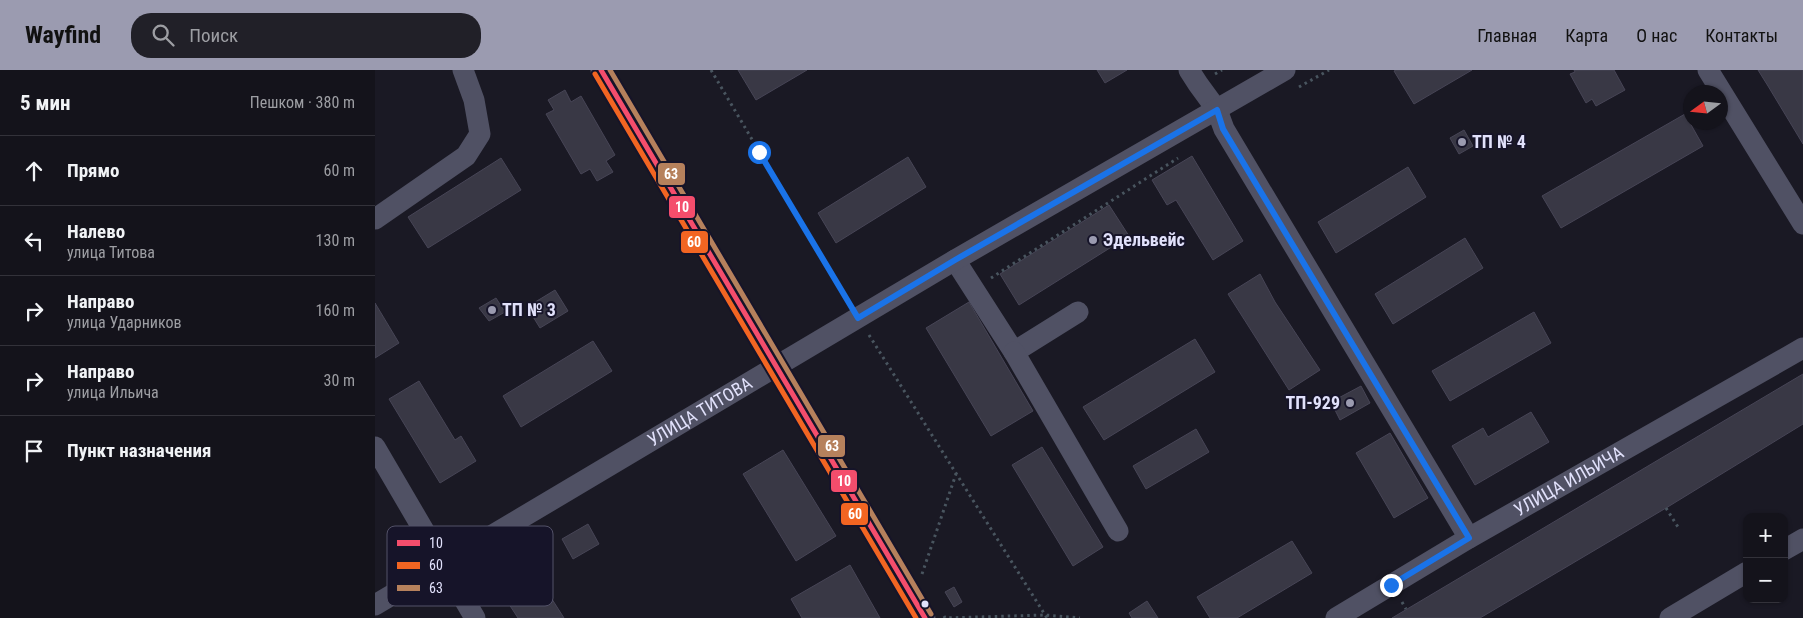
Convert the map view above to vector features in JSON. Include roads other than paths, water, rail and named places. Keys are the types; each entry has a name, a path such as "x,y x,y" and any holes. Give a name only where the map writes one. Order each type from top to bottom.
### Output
{"street":[{"path":"375,219 466,156 480,134 474,100 463,70"},
{"path":"601,70 776,367 933,614"},
{"path":"1189,70 1217,110 1223,129 1469,538"},
{"name":"УЛИЦА ТИТОВА","path":"509,526 955,260 1285,70"},
{"path":"1708,70 1803,224"},
{"path":"955,260 1014,352 1118,531"},
{"path":"1014,352 1078,312"},
{"name":"УЛИЦА ИЛЬИЧА","path":"1336,618 1469,538 1803,348"},
{"path":"375,446 422,526"},
{"path":"1788,548 1803,539"},
{"path":"1670,618 1743,574"},
{"name":"УЛИЦА ТИТОВА","path":"375,605 387,598"},
{"path":"468,606 475,618"}],"place":[{"name":"ТП № 4","path":"1462,142"},
{"name":"Эдельвейс","path":"1093,240"},
{"name":"ТП № 3","path":"492,310"},
{"name":"ТП-929","path":"1350,403"}]}
